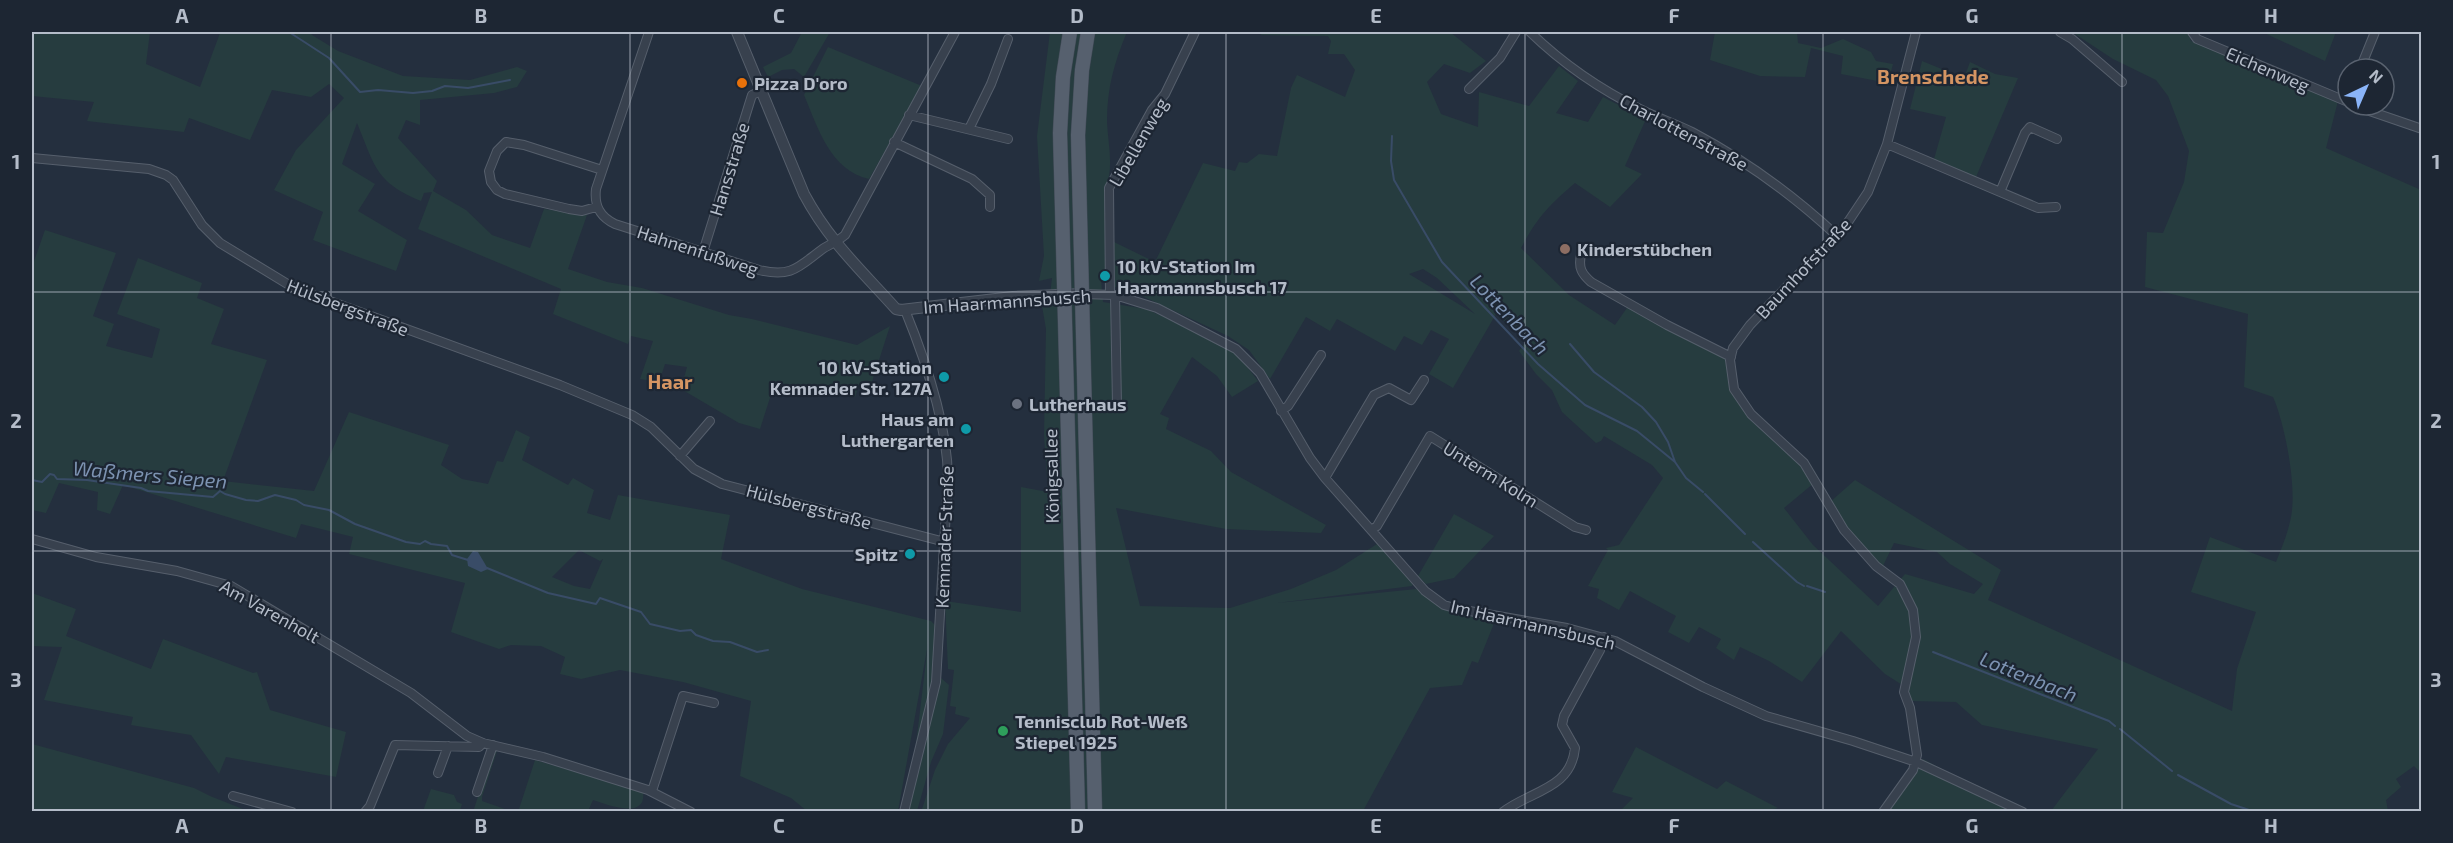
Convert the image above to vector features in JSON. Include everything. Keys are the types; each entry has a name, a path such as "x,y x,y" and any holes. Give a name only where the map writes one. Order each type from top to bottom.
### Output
{"main road":[{"name":"Königsallee","path":"1070,32 1060,106 1078,812"},
{"name":"Königsallee","path":"1088,32 1082,70 1078,135 1095,812"}],"street":[{"path":"602,170 506,142 497,151 489,171 493,185 505,194 582,211 596,207 596,189 649,32"},
{"path":"737,32 804,194 816,217 835,243 896,309 905,310"},
{"name":"Hahnenfußweg","path":"596,207 611,222 703,252 775,273 788,272 801,267 845,235 955,32"},
{"name":"Libellenweg","path":"1117,405 1109,188 1152,110 1165,94 1195,32"},
{"path":"1469,88 1500,58 1516,32"},
{"name":"Charlottenstraße","path":"1530,32 1569,65 1616,96 1691,132 1737,158 1800,203 1836,236"},
{"name":"Baumhofstraße","path":"1731,357 1739,338 1836,236 1857,211 1868,192 1887,144 1916,32"},
{"path":"2060,32 2072,39 2122,82"},
{"name":"Eichenweg","path":"2192,32 2197,39 2336,97"},
{"path":"2365,57 2375,32"},
{"path":"969,129 991,84 1008,39"},
{"name":"Hansstraße","path":"703,252 752,95 761,91"},
{"path":"909,115 1008,139"},
{"name":"Eichenweg","path":"2384,117 2421,129"},
{"path":"2000,192 2025,133 2030,127 2057,139"},
{"path":"894,142 972,179 990,195 990,207"},
{"path":"1887,144 2038,208 2056,207"},
{"name":"Hülsbergstraße","path":"32,158 149,170 166,175 178,185 202,225 220,243 294,288 560,385 632,415 651,427 704,476 722,484 945,542"},
{"path":"1581,255 1579,262 1582,274 1591,282 1667,325 1731,357 1734,389 1751,414 1804,463 1844,531 1876,566 1900,584 1909,600 1915,618 1916,637 1904,692 1914,729 1917,755 1916,762 1883,812"},
{"name":"Im Haarmannsbusch","path":"905,310 971,301 1064,293 1112,295 1157,308 1236,349 1256,369 1324,478 1425,591 1444,605 1568,628 1620,643 1703,687 1766,716 1916,762 2023,812"},
{"name":"Kemnader Straße","path":"904,812 936,682 948,492 945,447 930,382 905,310"},
{"path":"1281,411 1288,406 1321,355"},
{"path":"1324,478 1374,395 1389,388 1412,400 1424,380"},
{"path":"680,456 710,421"},
{"name":"Unterm Kolm","path":"1371,530 1377,525 1430,436 1575,527 1586,530"},
{"name":"Am Varenholt","path":"32,539 96,558 177,571 231,585 411,693 458,731 483,743 543,757 652,791 690,812"},
{"path":"1503,812 1549,787 1570,765 1575,747 1562,725 1564,716 1600,650 1604,638"},
{"path":"652,791 683,696 714,703"},
{"name":"Am Varenholt","path":"365,812 370,806 395,745 479,747 483,743"},
{"path":"477,792 493,745"},
{"path":"438,773 448,746"},
{"path":"233,796 292,812"}],"green space":[{"path":"32,32 150,32 146,64 200,87 220,33 216,32 310,32 338,51 403,76 470,80 517,67 527,71 517,87 494,93 420,100 420,125 406,120 398,138 437,181 433,191 466,210 492,235 530,248 544,209 587,215 568,269 607,282 642,288 729,315 857,345 890,326 870,388 859,385 855,397 775,382 760,429 739,423 681,389 687,367 665,364 659,382 640,379 653,341 631,336 628,344 553,314 561,289 418,229 432,192 424,193 421,201 394,187 385,179 373,162 357,123 342,164 375,184 358,211 407,240 396,271 313,240 323,212 274,190 296,150 344,98 329,84 311,97 272,90 250,140 189,118 184,132 87,121 94,102 32,96"},
{"path":"798,32 830,32 804,77 794,69 782,70 768,77 763,67 791,53 801,34"},
{"path":"1050,32 1127,32 1118,54 1108,98 1110,163 1106,187 1108,279 1101,280 1103,302 1146,309 1205,335 1239,356 1258,381 1232,397 1217,376 1192,357 1160,414 1169,418 1166,429 1211,451 1231,472 1326,525 1321,533 1226,529 1116,508 1140,606 1230,608 1291,589 1336,570 1377,544 1413,583 1412,586 1277,603 1417,589 1453,612 1495,621 1478,663 1472,661 1462,685 1430,688 1363,811 921,812 935,770 948,744 970,718 955,714 956,707 950,706 954,670 948,669 945,601 1021,612 1021,487 1048,492 1044,436 1046,329 1042,306 1049,304 1052,278 1039,281 1044,256 1037,136"},
{"path":"1262,32 1450,32 1486,61 1470,73 1444,64 1427,82 1441,114 1478,127 1479,92 1529,106 1559,66 1578,81 1556,113 1588,122 1603,97 1646,119 1625,166 1642,174 1610,207 1575,183 1544,212 1521,248 1569,295 1615,325 1629,305 1725,359 1731,390 1800,462 1814,483 1784,508 1813,545 1878,606 1905,574 1974,594 1983,584 1950,564 1937,552 1894,543 1882,568 1841,523 1830,502 1855,480 2001,570 1988,600 2232,711 2237,669 2256,612 2191,592 2210,537 2276,562 2291,517 2291,473 2286,439 2273,397 2244,387 2248,314 2145,287 2147,232 2163,233 2184,182 2189,151 2168,96 2156,80 2113,59 2072,32 2187,32 2191,41 2336,100 2326,148 2421,190 2421,773 2414,766 2396,779 2401,787 2386,800 2388,811 2051,811 2098,749 1982,725 1956,702 1909,701 1907,688 1885,674 1841,631 1802,682 1769,661 1740,647 1734,660 1716,648 1721,639 1699,627 1689,643 1668,632 1676,616 1630,591 1619,610 1597,598 1599,589 1588,586 1608,550 1606,548 1619,545 1663,478 1652,465 1604,436 1596,443 1562,412 1552,390 1536,374 1519,351 1524,344 1534,348 1496,314 1453,388 1429,374 1449,339 1431,330 1422,345 1404,336 1395,351 1337,319 1330,331 1306,317 1270,379 1249,350 1228,336 1140,295 1115,287 1114,242 1155,262 1203,163 1235,171 1239,162 1247,163 1259,154 1277,156 1291,88 1297,75 1345,97 1355,70 1344,54 1328,54 1331,41 1328,36 1261,35","holes":["1423,269 1437,278 1475,314 1409,274"]},
{"path":"1715,32 1797,32 1798,43 1821,48 1843,39 1871,52 1876,61 1893,64 1888,83 1841,74 1843,56 1811,48 1805,77 1760,76 1710,60"},
{"path":"2262,32 2336,32 2325,61"},
{"path":"828,47 922,86 869,179 844,167 835,157 820,134 804,95"},
{"path":"1922,61 1964,78 1970,62 1995,74 2018,78 1976,177 1934,159 1946,117 1910,109"},
{"path":"45,230 116,253 93,316 114,324 106,346 152,358 160,329 117,314 138,258 202,283 197,298 224,309 211,344 267,360 223,481 314,491 349,412 449,445 441,465 462,479 488,484 497,461 503,462 516,430 530,437 522,460 568,485 573,478 594,490 587,513 610,520 618,495 730,515 721,559 802,589 931,621 936,626 934,672 949,685 943,734 931,762 917,811 908,811 928,644 898,811 807,811 791,798 740,776 751,701 683,682 620,670 581,679 560,674 565,657 541,646 511,645 499,649 451,632 465,583 349,554 353,537 301,524 296,538 123,485 110,514 97,510 98,492 59,483 46,513 32,510 32,267","holes":["579,550 600,561 603,559 590,589 574,586 552,577"]},
{"path":"1454,514 1494,536 1454,578 1426,584 1418,576"},
{"path":"32,593 76,609 66,636 151,669 163,639 253,673 257,672 270,710 346,732 336,777 226,757 219,774 191,735 131,725 133,717 44,700 62,647 32,646"},
{"path":"32,744 194,788 248,811 32,811"},
{"path":"1636,747 1717,789 1726,781 1778,808 1761,812 1620,811 1633,798 1612,792"},
{"path":"493,750 497,751 482,801 511,811 473,812"},
{"path":"1923,759 2021,811 1887,812"},
{"path":"535,760 643,792 643,801 639,806 632,808 616,807 593,800 588,811 518,812"},
{"path":"431,789 454,795 457,802 462,804 460,810 464,811 423,811"}],"water":[{"path":"473,551 478,552 488,569 481,572 468,566 467,559"}],"waterway":[{"path":"289,32 329,58 360,92 378,90 413,93 432,91 445,86 468,88 510,80"},
{"name":"Lottenbach","path":"1392,136 1391,161 1394,180 1442,262 1538,364 1585,405 1637,431 1675,462 1686,478 1703,492"},
{"name":"Lottenbach","path":"1570,344 1594,372 1642,407 1656,422 1668,442 1675,462"},
{"name":"Waßmers Siepen","path":"32,480 42,482 50,474 57,479 87,480 148,491 213,497 220,491 246,500 258,501 275,495 296,500 304,505 329,510 355,524 406,542 420,544 425,541 447,546 452,555 468,560"},
{"name":"Lottenbach","path":"1705,494 1745,534"},
{"name":"Lottenbach","path":"1753,542 1804,586"},
{"name":"Waßmers Siepen","path":"487,568 548,593 596,604 600,598 641,612 650,624 680,631 691,630 696,635 713,641 730,642 757,652 768,650"},
{"name":"Lottenbach","path":"1807,586 1825,592"},
{"name":"Lottenbach","path":"1933,652 2109,721 2115,726"},
{"name":"Lottenbach","path":"2120,729 2172,771"},
{"name":"Lottenbach","path":"2178,775 2231,804 2255,812"}],"place":[{"name":"Pizza D'oro","path":"742,83"},
{"name":"Kinderstübchen","path":"1565,249"},
{"name":"10 kV-Station Im Haarmannsbusch 17","path":"1105,276"},
{"name":"10 kV-Station Kemnader Str. 127A","path":"944,377"},
{"name":"Lutherhaus","path":"1017,404"},
{"name":"Haus am Luthergarten","path":"966,429"},
{"name":"Spitz","path":"910,554"},
{"name":"Tennisclub Rot-Weß Stiepel 1925","path":"1003,731"}],"district":[{"name":"Brenschede","path":"1933,76"},
{"name":"Haar","path":"670,381"}]}
